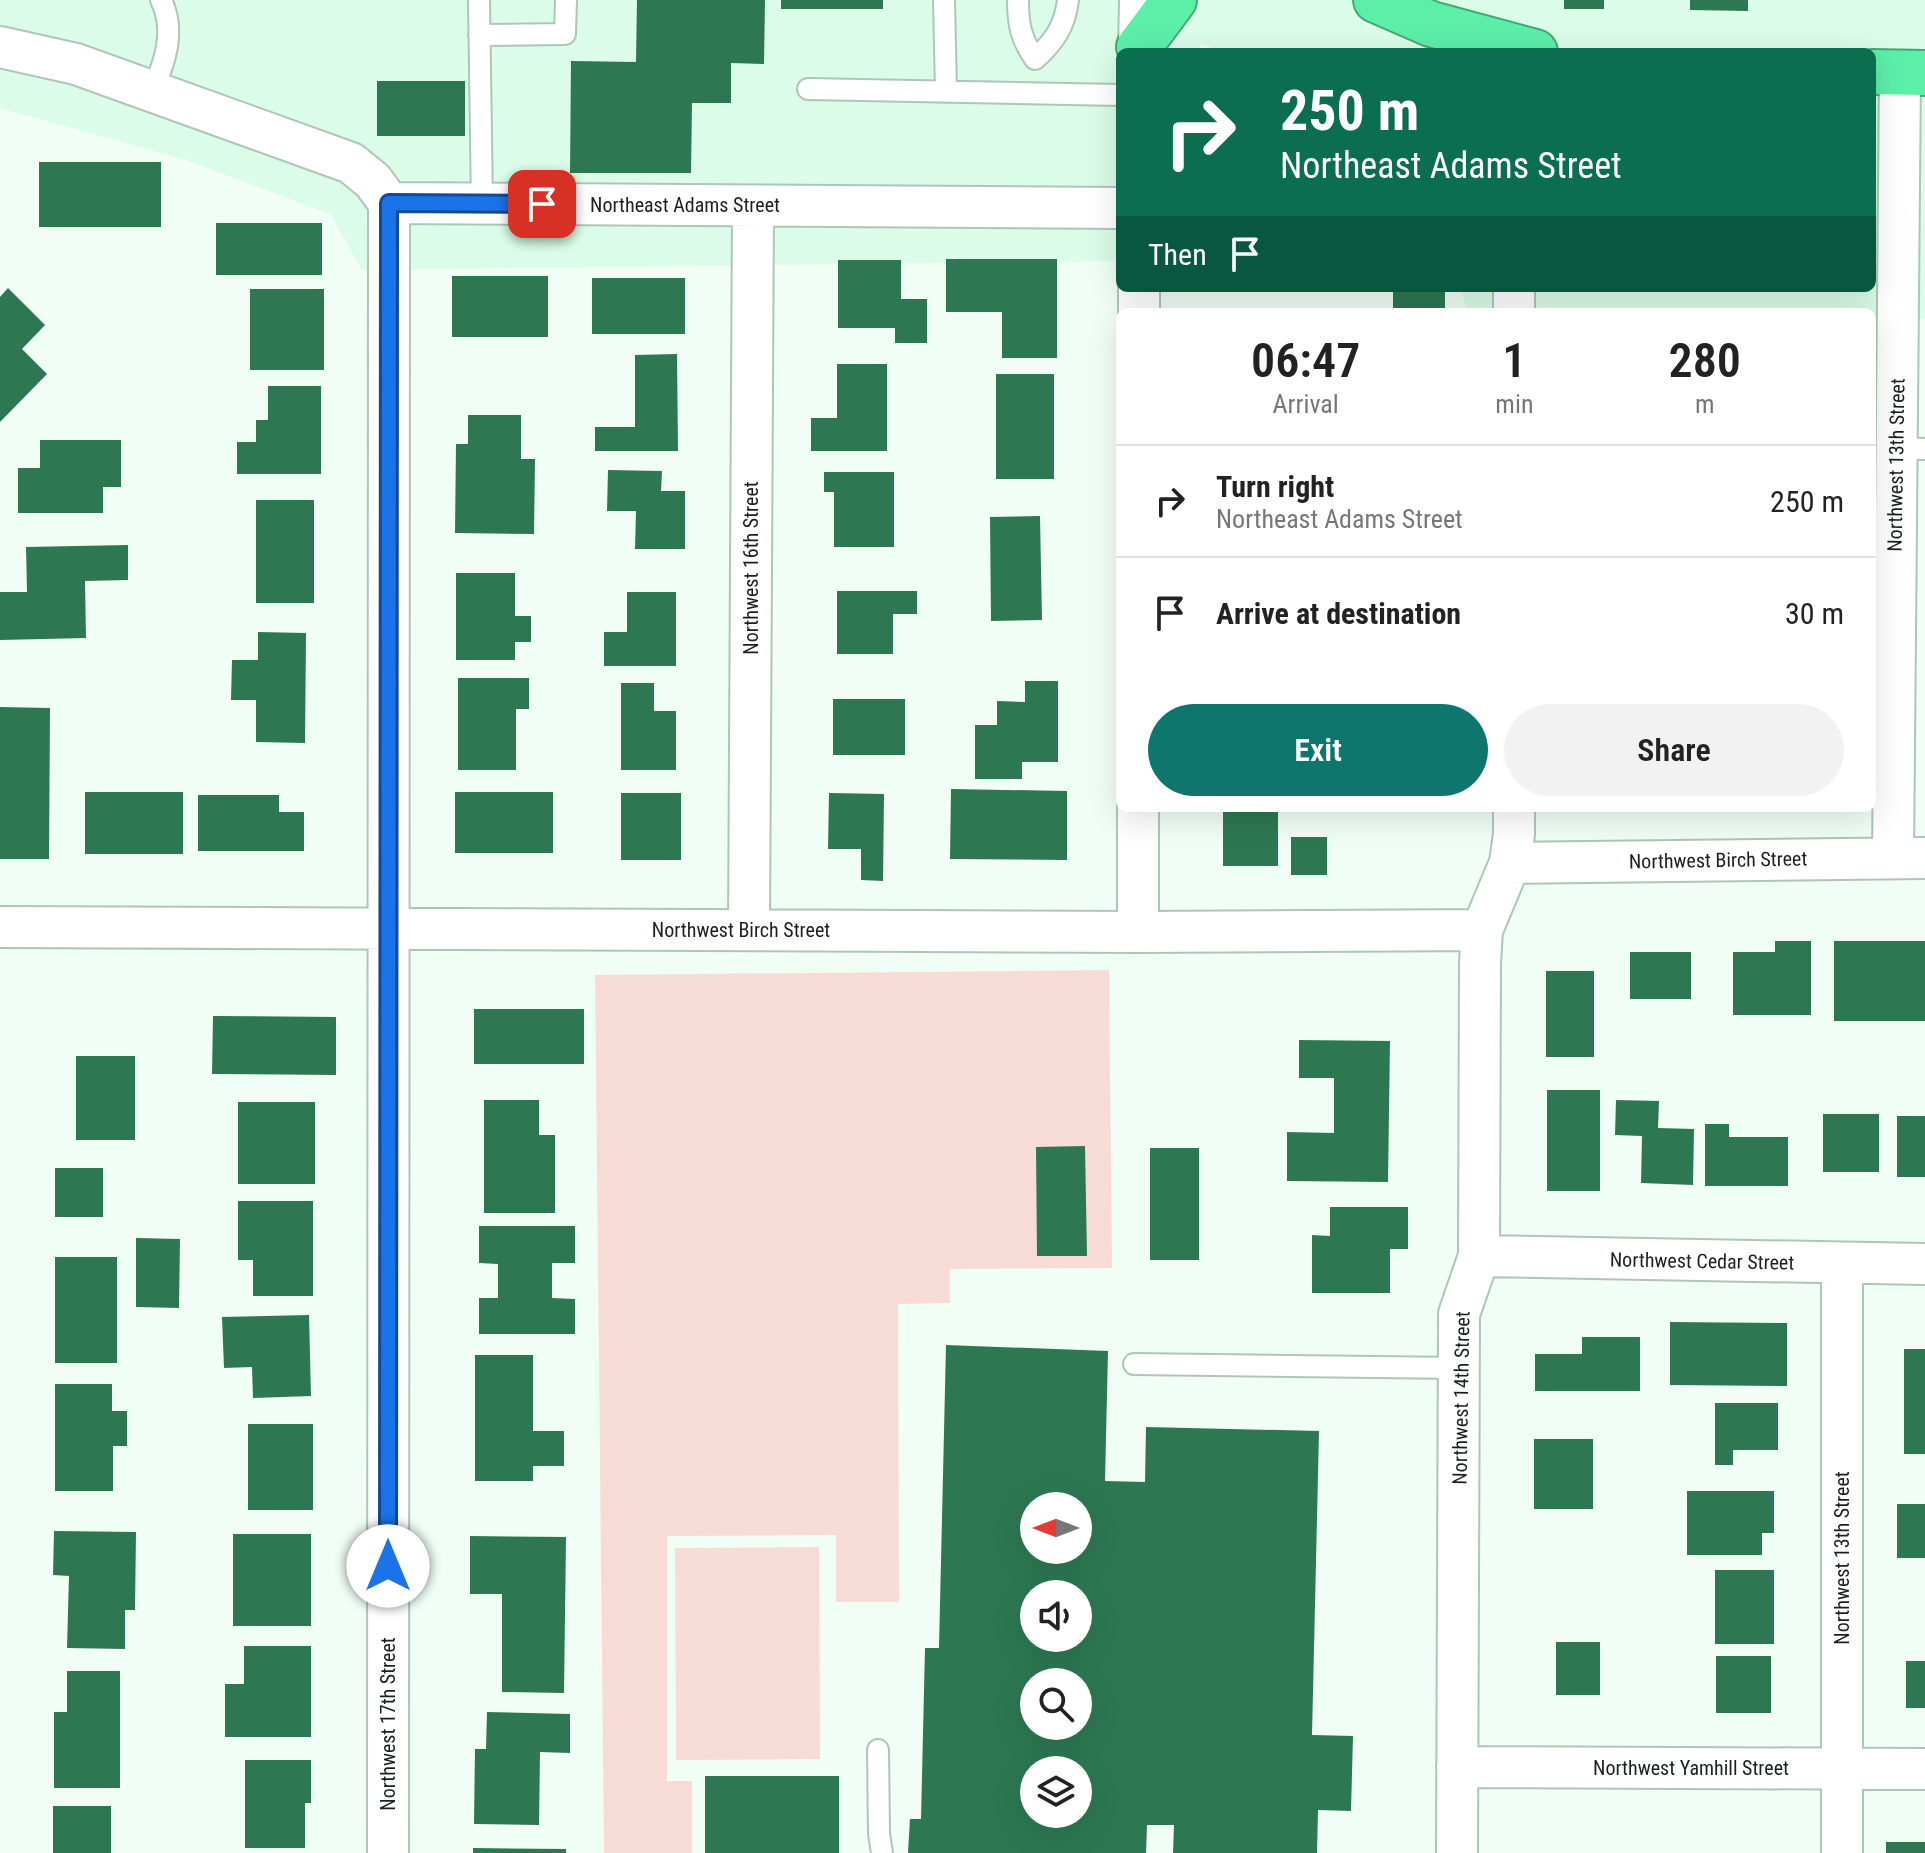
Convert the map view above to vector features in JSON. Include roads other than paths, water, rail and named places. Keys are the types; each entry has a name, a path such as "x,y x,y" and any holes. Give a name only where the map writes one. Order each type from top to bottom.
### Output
{"highway":[{"path":"1140,48 1174,0"},
{"path":"1376,0 1431,24 1520,48"}],"street":[{"path":"1139,48 1140,0"},
{"path":"0,47 76,64 351,163 373,181 389,203"},
{"name":"Northwest 13th Street","path":"1899,73 1902,190 1885,256 1911,449 1909,858"},
{"name":"Northeast Adams Street","path":"389,203 1116,208"},
{"name":"Northwest 17th Street","path":"388,1853 389,203"},
{"name":"Northwest 16th Street","path":"749,930 753,206"},
{"path":"1138,812 1138,932"},
{"name":"Northwest 14th Street","path":"1457,1853 1459,1314 1479,1256 1482,930 1510,863 1514,812"},
{"name":"Northwest Birch Street","path":"1510,863 1909,858"},
{"name":"Northwest Birch Street","path":"0,927 1138,932 1482,930"},
{"name":"Northwest Cedar Street","path":"1479,1256 1925,1264"},
{"name":"Northwest 13th Street","path":"1842,1263 1842,1853"},
{"name":"Northwest Yamhill Street","path":"1457,1767 1925,1769"}],"lane":[{"path":"152,92 166,59 168,26 161,0"},
{"path":"479,0 482,204"},
{"path":"479,35 565,34 566,0"},
{"path":"944,0 946,92"},
{"path":"1018,0 1018,25 1022,41 1035,59 1034,93"},
{"path":"1035,59 1051,45 1062,27 1068,0"},
{"path":"808,89 1116,95"},
{"path":"1134,1364 1459,1368"},
{"path":"878,1750 882,1853"}]}
